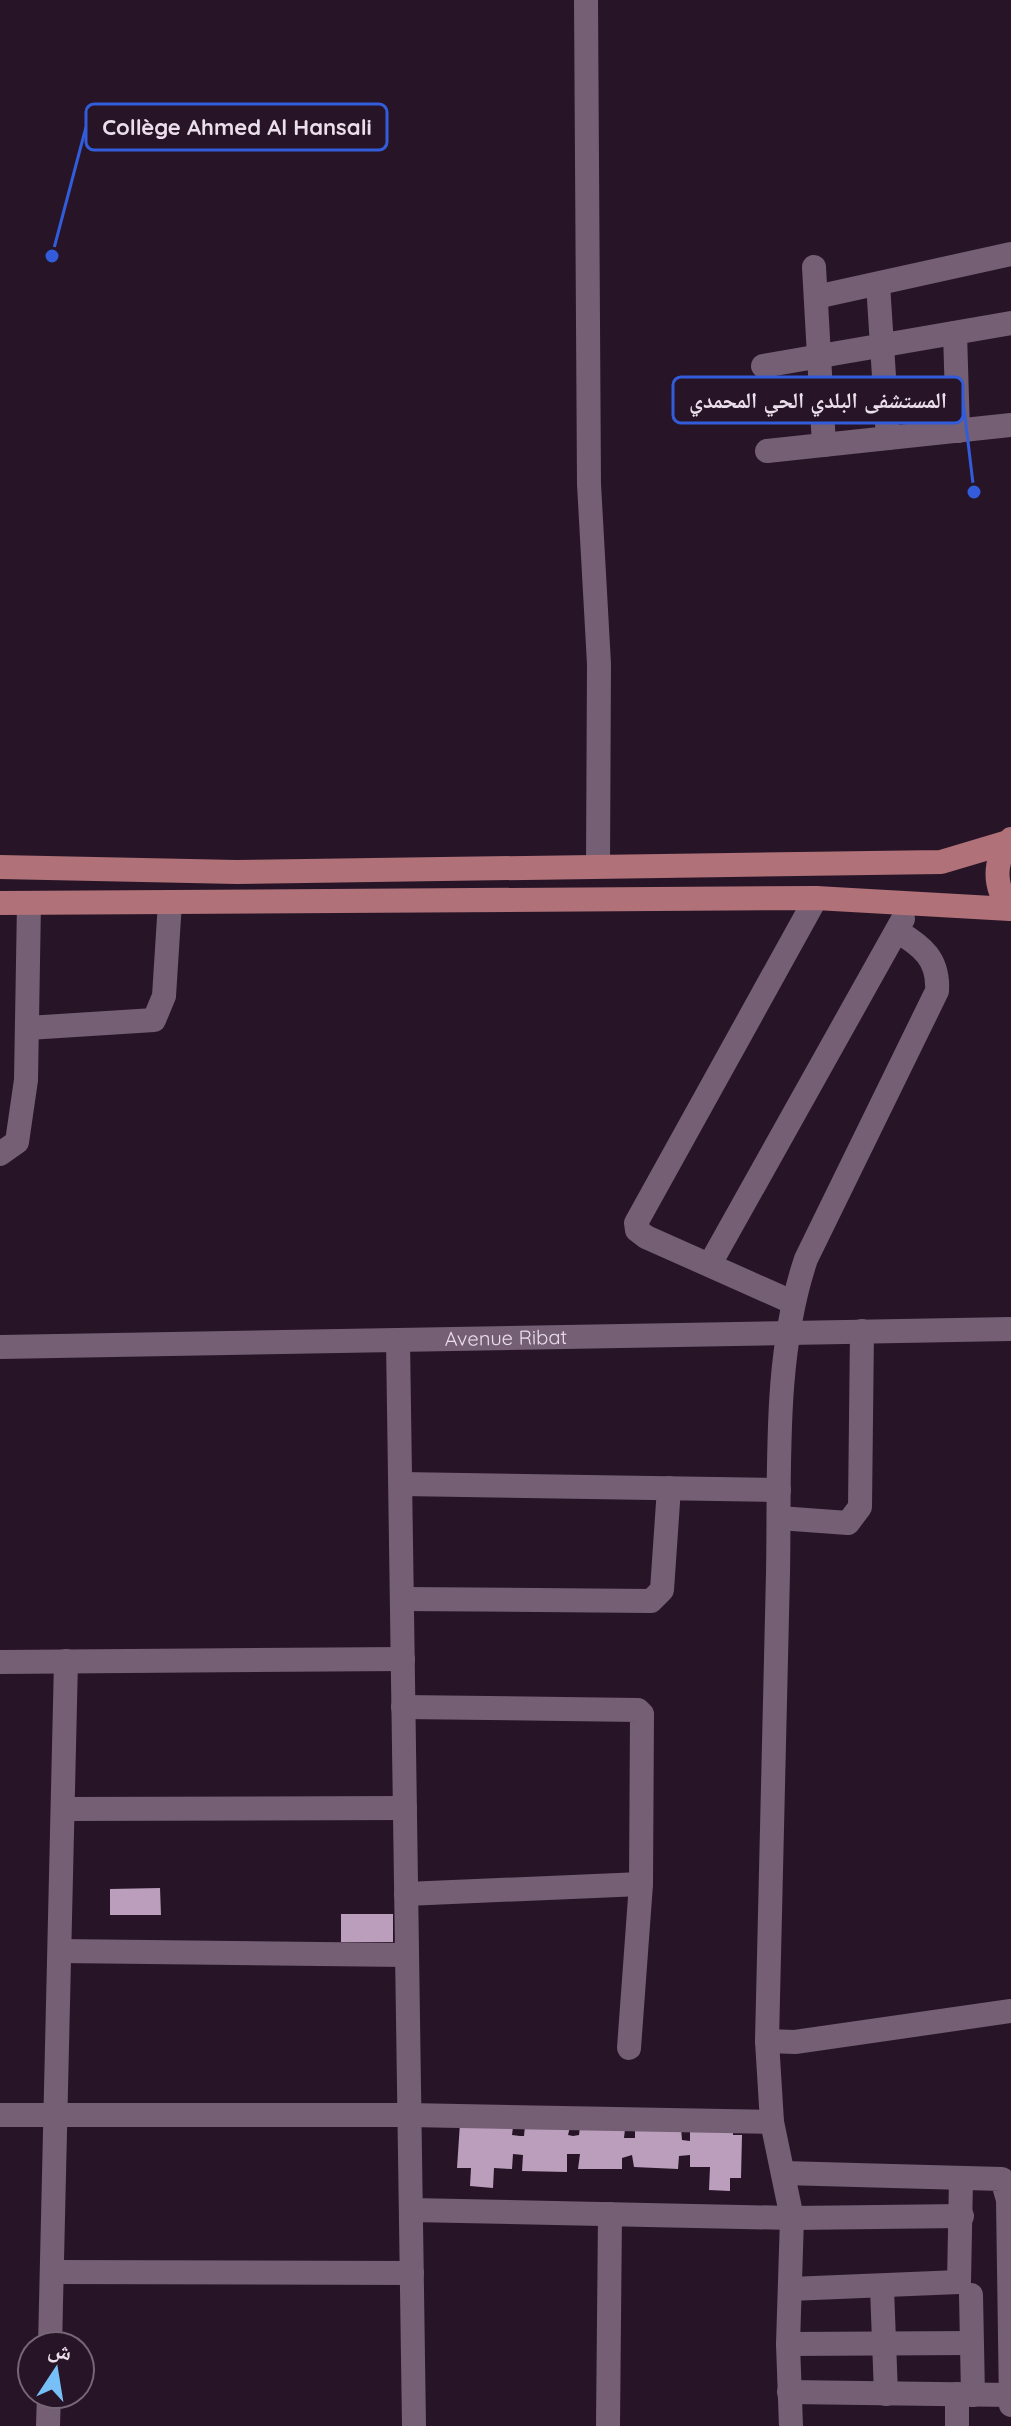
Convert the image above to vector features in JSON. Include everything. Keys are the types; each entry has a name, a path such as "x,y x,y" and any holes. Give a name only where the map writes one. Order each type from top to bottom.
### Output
{"main road":[{"path":"0,867 237,872 941,862 1010,841"},
{"path":"1010,841 997,871 1000,891 1011,909"},
{"path":"0,903 816,898 1011,909"}],"street":[{"path":"586,0 589,484 599,664 598,866"},
{"path":"816,297 1011,254"},
{"path":"814,267 824,445"},
{"path":"878,284 888,438"},
{"path":"763,366 1011,323"},
{"path":"955,333 958,431"},
{"path":"767,451 1011,425"},
{"path":"792,1302 646,1237 637,1230 636,1223 816,898"},
{"path":"28,1028 154,1020 164,996 170,902"},
{"path":"710,1264 911,902"},
{"path":"0,1154 17,1142 20,1134 28,1028 29,903"},
{"path":"791,2426 788,2344 792,2218 772,2122 767,2041 779,1490 787,1333 792,1302 806,1259 937,991 938,979 931,957 920,945 897,931"},
{"name":"Avenue Ribat","path":"0,1347 1011,1329"},
{"path":"779,1518 848,1523 860,1507 862,1331"},
{"path":"398,1340 414,2426"},
{"path":"401,1484 779,1490"},
{"path":"402,1599 651,1601 662,1590 669,1488"},
{"path":"0,1662 403,1659"},
{"path":"50,2330 66,1661"},
{"path":"403,1707 638,1710 642,1714 641,1884 629,2048"},
{"path":"63,1809 405,1808"},
{"path":"406,1894 641,1884"},
{"path":"60,1951 407,1955"},
{"path":"767,2041 795,2042 1011,2011"},
{"path":"0,2115 409,2115 772,2122"},
{"path":"783,2173 1002,2179 1007,2187 1011,2405"},
{"path":"790,2289 882,2288 959,2282 961,2179"},
{"path":"411,2210 792,2218 962,2216"},
{"path":"608,2426 610,2214"},
{"path":"52,2272 412,2273"},
{"path":"882,2288 886,2394"},
{"path":"957,2426 965,2394 971,2343 971,2295"},
{"path":"788,2344 971,2343"},
{"path":"789,2392 1011,2395"}],"building":[{"path":"160,1888 161,1915 110,1915 110,1889"},
{"path":"341,1914 393,1914 393,1942 341,1942"},
{"path":"460,2123 513,2127 512,2135 520,2136 524,2136 525,2126 570,2127 568,2135 573,2136 579,2135 580,2127 625,2129 624,2138 635,2138 635,2127 681,2128 682,2140 690,2141 690,2128 733,2129 733,2135 742,2135 741,2178 730,2178 730,2191 709,2190 710,2167 690,2167 690,2155 679,2156 678,2169 634,2167 632,2155 622,2158 622,2169 578,2169 580,2154 567,2154 567,2172 522,2171 523,2155 513,2154 512,2169 494,2168 493,2188 470,2186 471,2168 457,2168"}],"place":[{"name":"Collège Ahmed Al Hansali","path":"52,256"},
{"name":"المستشفى البلدي الحي المحمدي","path":"974,492"}]}
